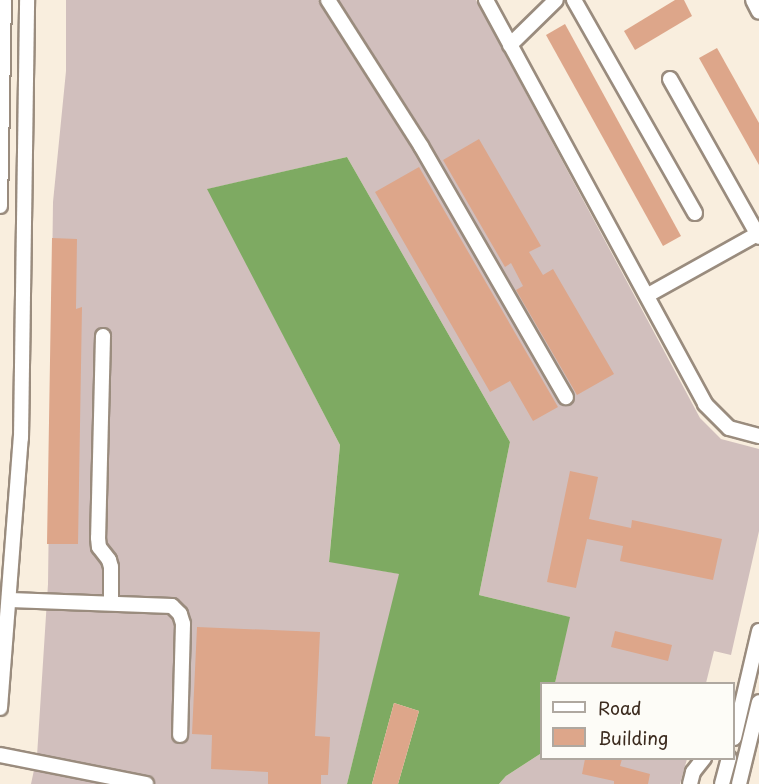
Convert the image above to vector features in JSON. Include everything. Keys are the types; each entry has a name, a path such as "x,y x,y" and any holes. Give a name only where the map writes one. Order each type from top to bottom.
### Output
{"street":[{"path":"0,206 4,0"},
{"path":"0,708 21,438 27,0"},
{"path":"328,0 425,153 566,397"},
{"path":"486,0 648,295 705,404 729,428 759,436"},
{"path":"510,45 556,0"},
{"path":"574,0 695,213"},
{"path":"753,0 759,12"},
{"path":"648,295 758,236 670,79"},
{"path":"103,336 98,538 99,547 109,560 111,567 111,602"},
{"path":"10,600 172,606 180,614 183,624 180,735"},
{"path":"735,734 759,631"},
{"path":"739,784 759,702"},
{"path":"0,755 146,784"},
{"path":"690,784 697,760"},
{"path":"722,784 729,760"}],"shaded area":[{"path":"66,0 476,0 700,418 721,439 759,449 759,531 731,655 714,651 706,682 555,682 569,617 479,595 510,442 347,157 208,189 340,445 329,561 400,574 347,784 31,784 37,756 48,584 53,202 66,71"},
{"path":"540,754 540,760 687,760 680,784 499,784 506,776"}],"green space":[{"path":"347,157 510,442 479,595 570,617 555,682 540,682 540,754 506,776 499,784 398,784 419,711 394,703 372,784 347,784 399,574 329,562 340,445 207,189"}],"building":[{"path":"675,0 684,0 692,16 635,50 624,31"},
{"path":"565,24 681,236 663,246 546,35"},
{"path":"717,48 759,123 759,165 699,58"},
{"path":"479,139 541,246 529,252 543,275 553,269 614,374 577,395 516,290 523,286 511,263 505,267 443,160"},
{"path":"419,167 558,407 533,421 510,381 490,392 375,192"},
{"path":"52,238 77,239 76,309 82,307 78,544 47,544"},
{"path":"570,471 598,477 589,519 631,528 632,520 722,539 713,580 620,561 623,546 587,539 576,588 547,582"},
{"path":"197,627 320,632 315,736 330,737 328,775 321,775 321,784 268,784 268,772 211,769 212,735 192,734"},
{"path":"615,631 672,645 668,661 611,647"},
{"path":"394,703 419,711 398,784 372,784"},
{"path":"585,760 622,760 620,766 650,774 648,784 614,784 614,781 582,774"}]}
